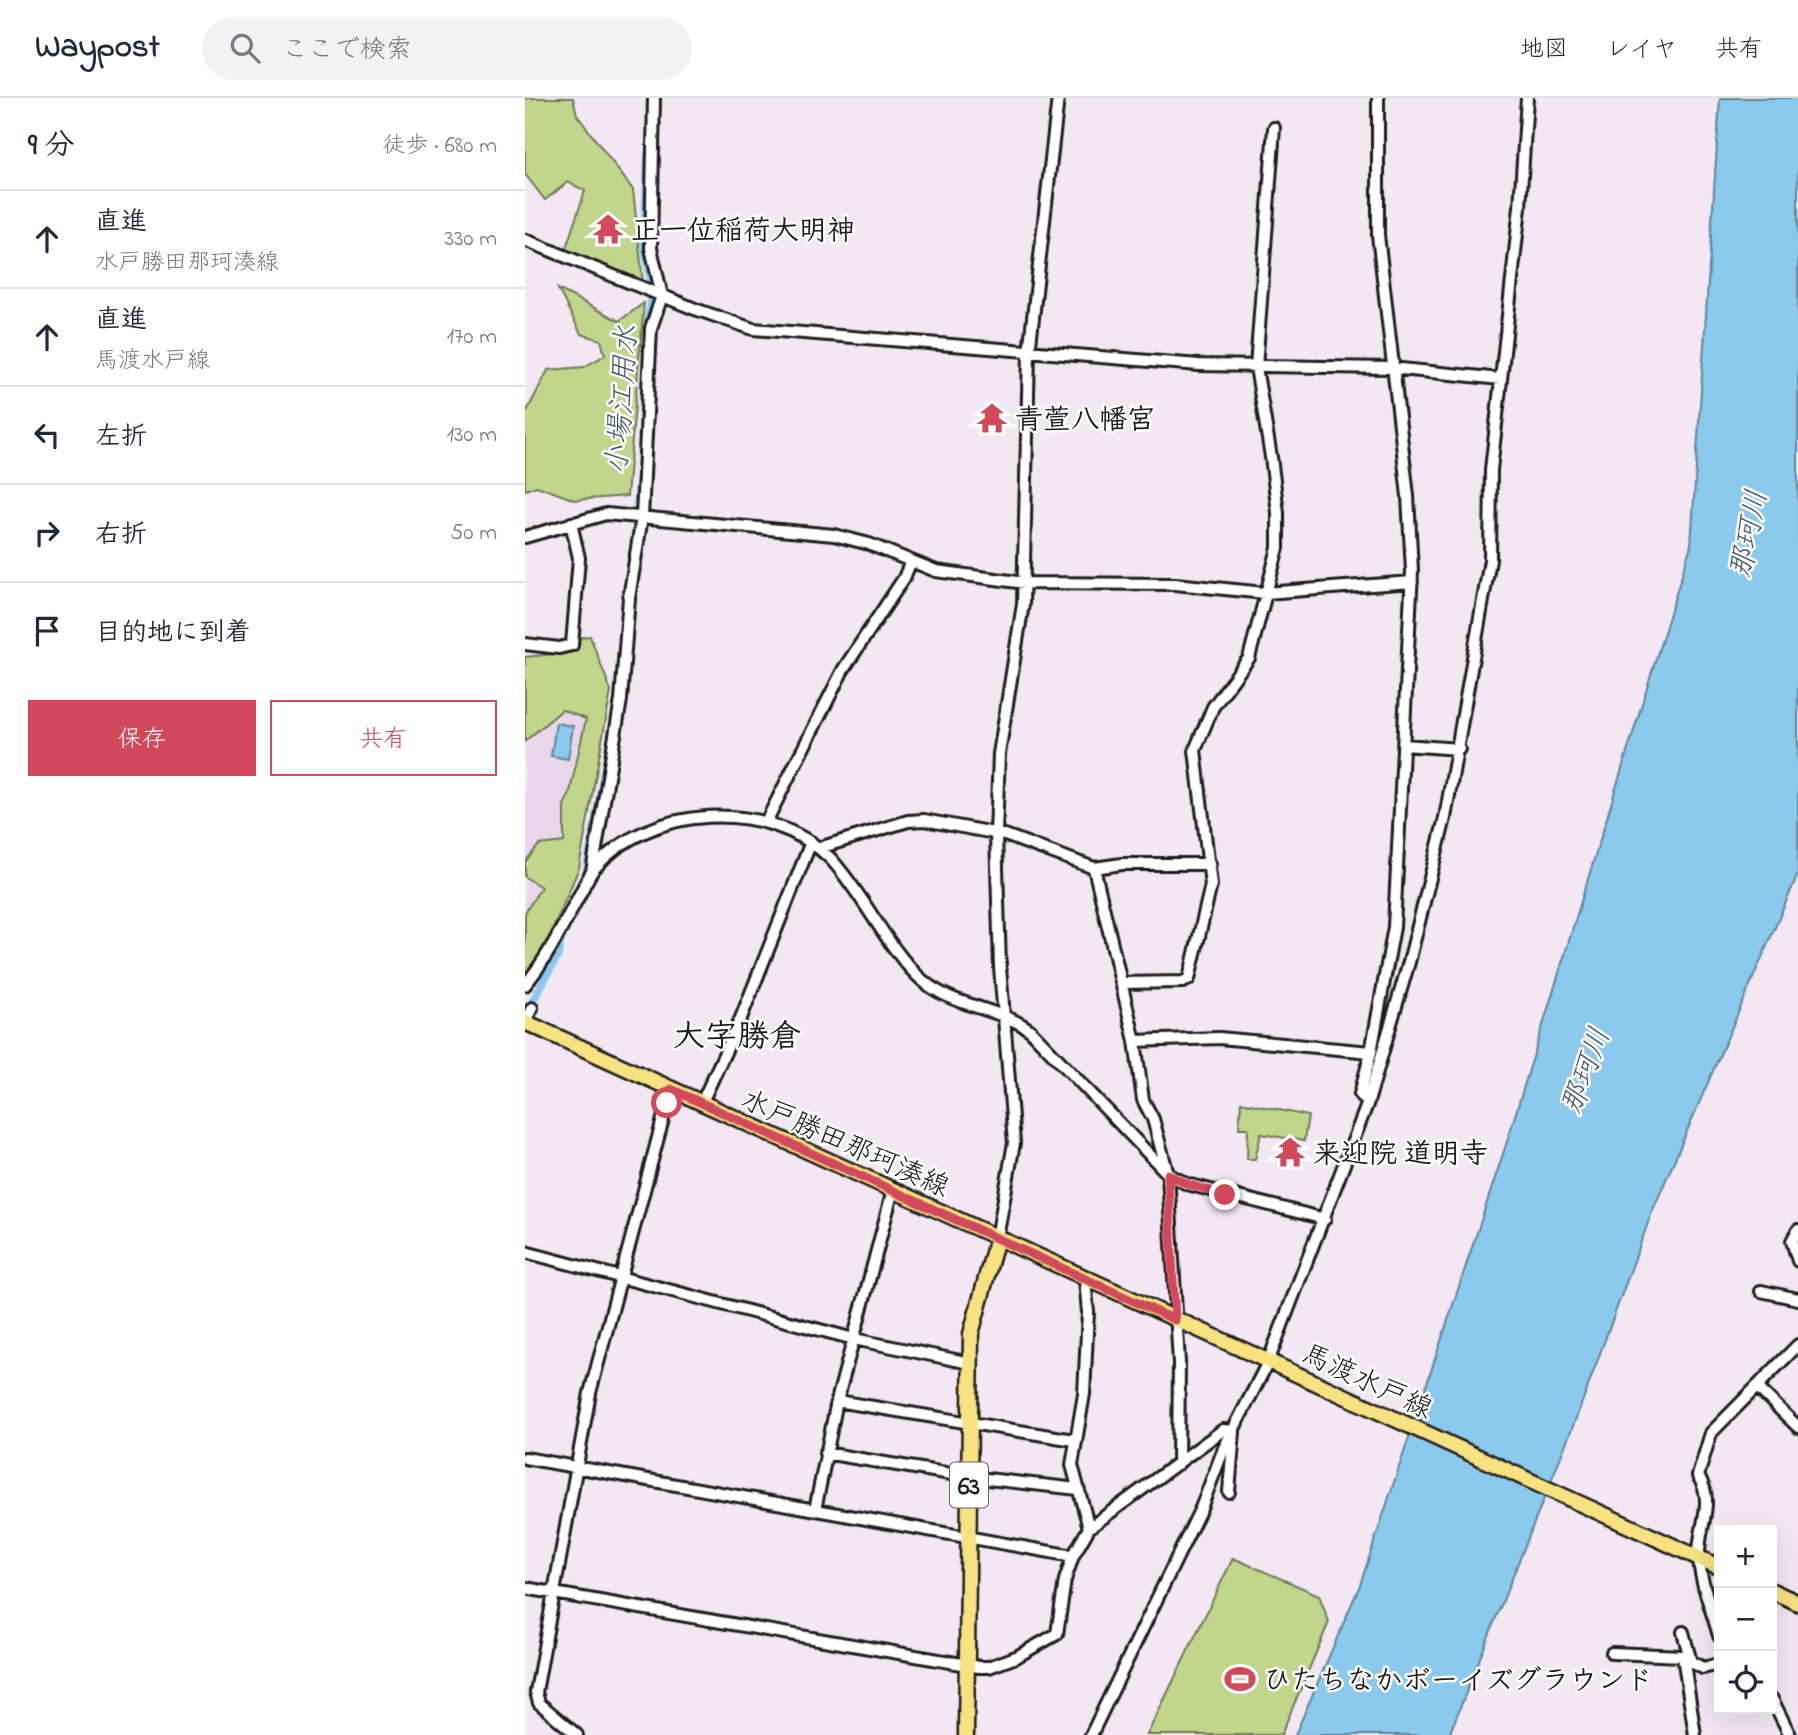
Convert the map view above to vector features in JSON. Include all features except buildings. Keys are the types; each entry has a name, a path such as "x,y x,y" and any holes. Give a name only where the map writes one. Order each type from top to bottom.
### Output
{"main road":[{"name":"水戸勝田那珂湊線","path":"525,1022 997,1238"},
{"name":"馬渡水戸線","path":"997,1238 1714,1565"},
{"name":"63","path":"967,1735 972,1320 997,1238"},
{"path":"1777,1593 1798,1603"}],"street":[{"path":"525,985 542,964 591,872 621,700 629,598 642,517 651,328 662,296 651,248 654,98"},
{"path":"997,1238 1012,1168 1014,1143 1000,967 996,834 999,754 1025,583 1029,353 1058,98"},
{"path":"1368,1102 1360,1094 1371,1052 1394,927 1412,582 1408,496 1391,368 1378,235 1378,98"},
{"path":"1091,1735 1191,1531 1213,1472 1268,1362 1368,1102 1429,889 1459,749 1490,560 1491,470 1520,207 1527,98"},
{"path":"1121,983 1183,982 1189,979 1211,885 1195,750 1213,707 1249,658 1278,548 1278,513 1256,367 1273,128"},
{"path":"525,240 662,296 753,329 1029,353 1256,367 1391,368 1501,379"},
{"path":"525,537 606,514 834,535 869,544 946,573 995,581 1050,585 1175,584 1265,593 1412,582"},
{"path":"525,644 559,648 572,645 579,558 571,523"},
{"path":"765,822 843,670 904,578 911,561"},
{"path":"1404,745 1459,749"},
{"path":"591,872 623,842 647,830 720,817 765,822 815,845 839,868 921,980 947,995 1005,1016 1031,1030 1168,1174 1187,1184 1325,1219"},
{"path":"815,845 916,821 996,834 1094,868 1122,864 1210,864"},
{"path":"701,1104 815,845"},
{"path":"1094,868 1135,1041 1143,1100 1153,1119 1168,1174 1180,1401 1178,1464"},
{"path":"525,1022 532,1008"},
{"path":"1135,1041 1219,1038 1371,1052"},
{"path":"577,1735 536,1698 590,1393 671,1089"},
{"path":"815,1510 837,1401 893,1191"},
{"path":"1798,1230 1793,1241 1798,1261"},
{"path":"525,1252 854,1339 970,1363"},
{"path":"1085,1279 1088,1312 1084,1394 1074,1440 1072,1465 1089,1528"},
{"path":"1761,1291 1798,1299"},
{"path":"1714,1617 1698,1557 1707,1503 1706,1488 1698,1476 1706,1443 1711,1433 1798,1345"},
{"path":"1756,1387 1798,1427"},
{"path":"837,1401 1074,1440"},
{"path":"525,1588 845,1646 989,1667 1048,1642 1057,1634 1065,1580 1073,1556 1089,1528 1223,1430 1234,1431"},
{"path":"1229,1492 1234,1431"},
{"path":"825,1453 969,1477 1078,1489"},
{"path":"525,1458 1073,1556"},
{"path":"1683,1632 1691,1662 1703,1668 1714,1665"},
{"path":"1612,1653 1683,1656 1695,1735"},
{"path":"1777,1709 1790,1735"}],"shaded area":[{"path":"554,703 601,720 554,890 525,932 525,728"}],"green space":[{"path":"525,98 573,98 577,115 633,190 643,283 565,251 585,191 568,182 545,200 525,174"},
{"path":"558,289 619,321 644,303 627,496 575,500 537,486 525,490 525,415 548,370 584,367 605,355 601,340 581,334"},
{"path":"590,636 611,691 579,868 540,959 525,974 525,913 541,887 525,877 525,862 539,845 564,842 564,805 569,796 586,719 562,710 525,741 525,657 573,652 579,638"},
{"path":"1241,1102 1308,1116 1304,1141 1261,1134 1255,1159 1247,1159 1248,1128 1239,1128"},
{"name":"ひたちなかボーイズグラウンド","path":"1233,1558 1319,1595 1329,1622 1281,1735 1147,1735"}],"water":[{"name":"那珂川","path":"1720,98 1798,98 1798,874 1652,1212 1577,1416 1449,1735 1295,1735 1360,1585 1505,1148 1691,545"},
{"path":"556,723 573,726 568,759 551,756"}],"waterway":[{"name":"小場江用水","path":"648,156 644,244 652,285"},
{"name":"小場江用水","path":"647,327 652,298"},
{"name":"小場江用水","path":"637,505 639,483"},
{"name":"小場江用水","path":"587,869 609,745"},
{"name":"小場江用水","path":"527,1012 558,955 561,938"}],"place":[{"name":"正一位稲荷大明神","path":"608,229"},
{"name":"青萱八幡宮","path":"992,418"},
{"name":"来迎院 道明寺","path":"1290,1152"},
{"name":"ひたちなかボーイズグラウンド","path":"1240,1679"}],"district":[{"name":"大字勝倉","path":"737,1035"}],"route":[{"path":"667,1103 671,1089 1175,1320 1168,1174 1187,1184 1225,1195"}]}
